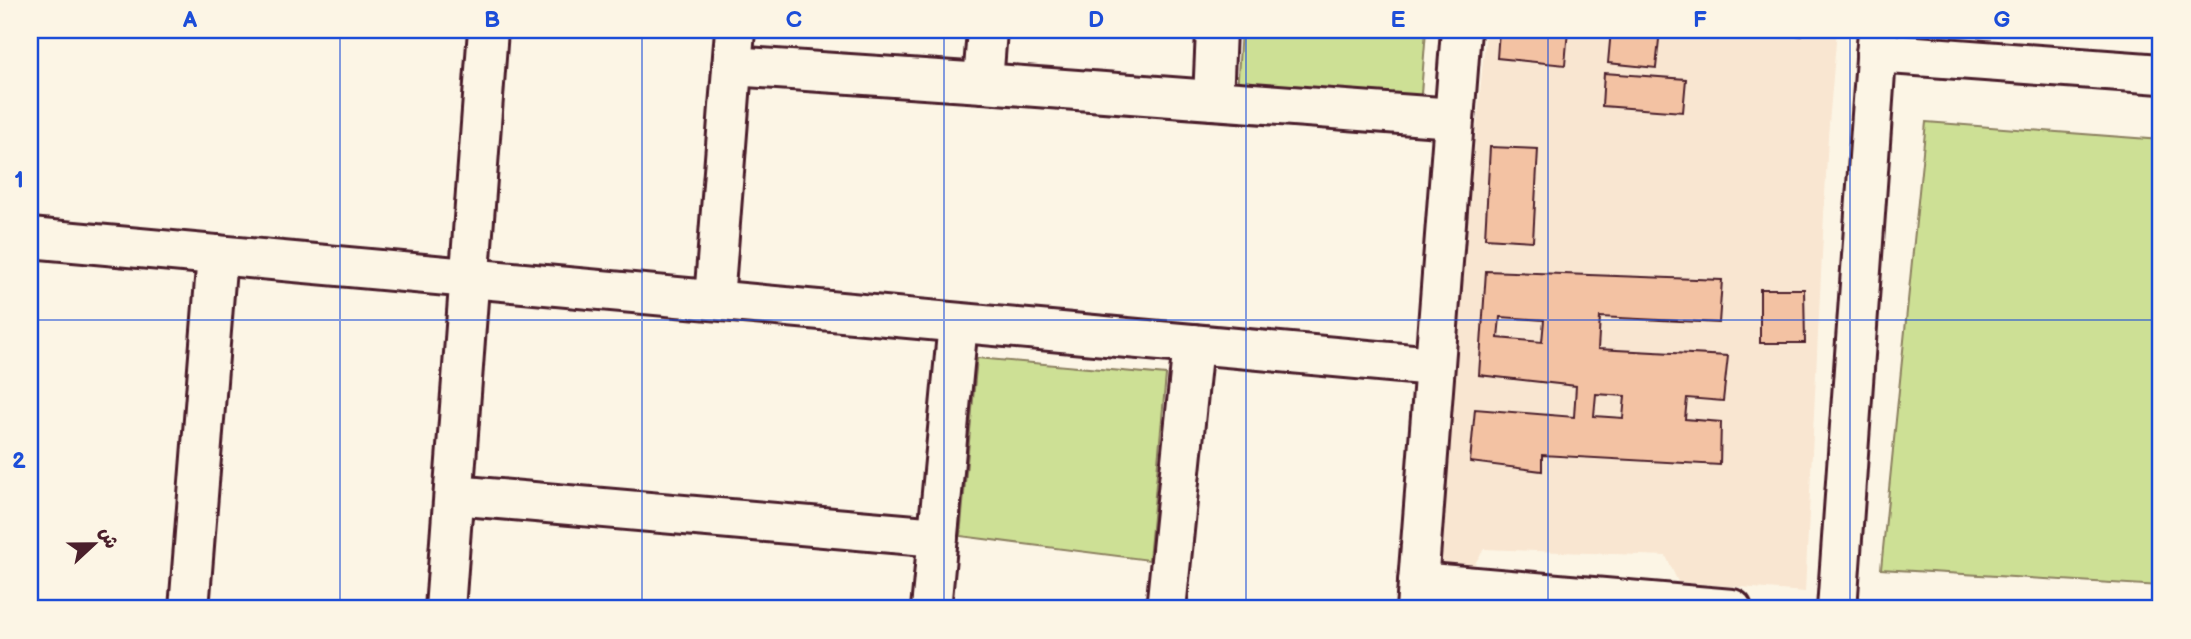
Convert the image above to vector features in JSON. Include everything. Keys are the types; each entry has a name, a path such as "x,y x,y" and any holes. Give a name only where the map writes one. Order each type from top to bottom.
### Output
{"street":[{"path":"446,609 488,30"},
{"path":"984,83 987,30"},
{"path":"1213,100 1216,30"},
{"path":"1461,30 1417,596 1732,609"},
{"path":"1837,609 1877,41 2161,75"},
{"path":"714,300 734,48 984,83 1454,118"},
{"path":"30,238 1434,366"},
{"path":"189,609 217,255"},
{"path":"931,609 958,323"},
{"path":"1167,609 1193,344"},
{"path":"454,495 938,537"}],"shaded area":[{"path":"1486,30 1837,30 1828,136 1805,592 1678,582 1666,556 1484,549 1472,568 1434,566"}],"green space":[{"path":"1241,30 1426,30 1420,106 1237,92"},
{"path":"1926,122 2161,140 2161,586 1881,569"},
{"path":"977,358 1166,375 1149,560 960,536"}],"building":[{"path":"1499,30 1568,30 1565,65 1497,58"},
{"path":"1611,30 1660,30 1656,68 1608,63"},
{"path":"1660,30 1740,30 1739,38"},
{"path":"1803,30 1802,36 1772,32"},
{"path":"1604,73 1686,79 1683,112 1602,106"},
{"path":"1490,147 1538,149 1533,241 1485,238"},
{"path":"1486,271 1722,280 1719,323 1600,317 1598,349 1728,356 1723,401 1687,398 1685,419 1721,422 1720,465 1542,455 1542,471 1470,462 1475,409 1574,417 1576,386 1479,375","holes":["1500,317 1544,320 1542,342 1498,338","1596,394 1625,396 1623,418 1594,416"]},
{"path":"1760,289 1804,289 1805,343 1760,343"}]}
